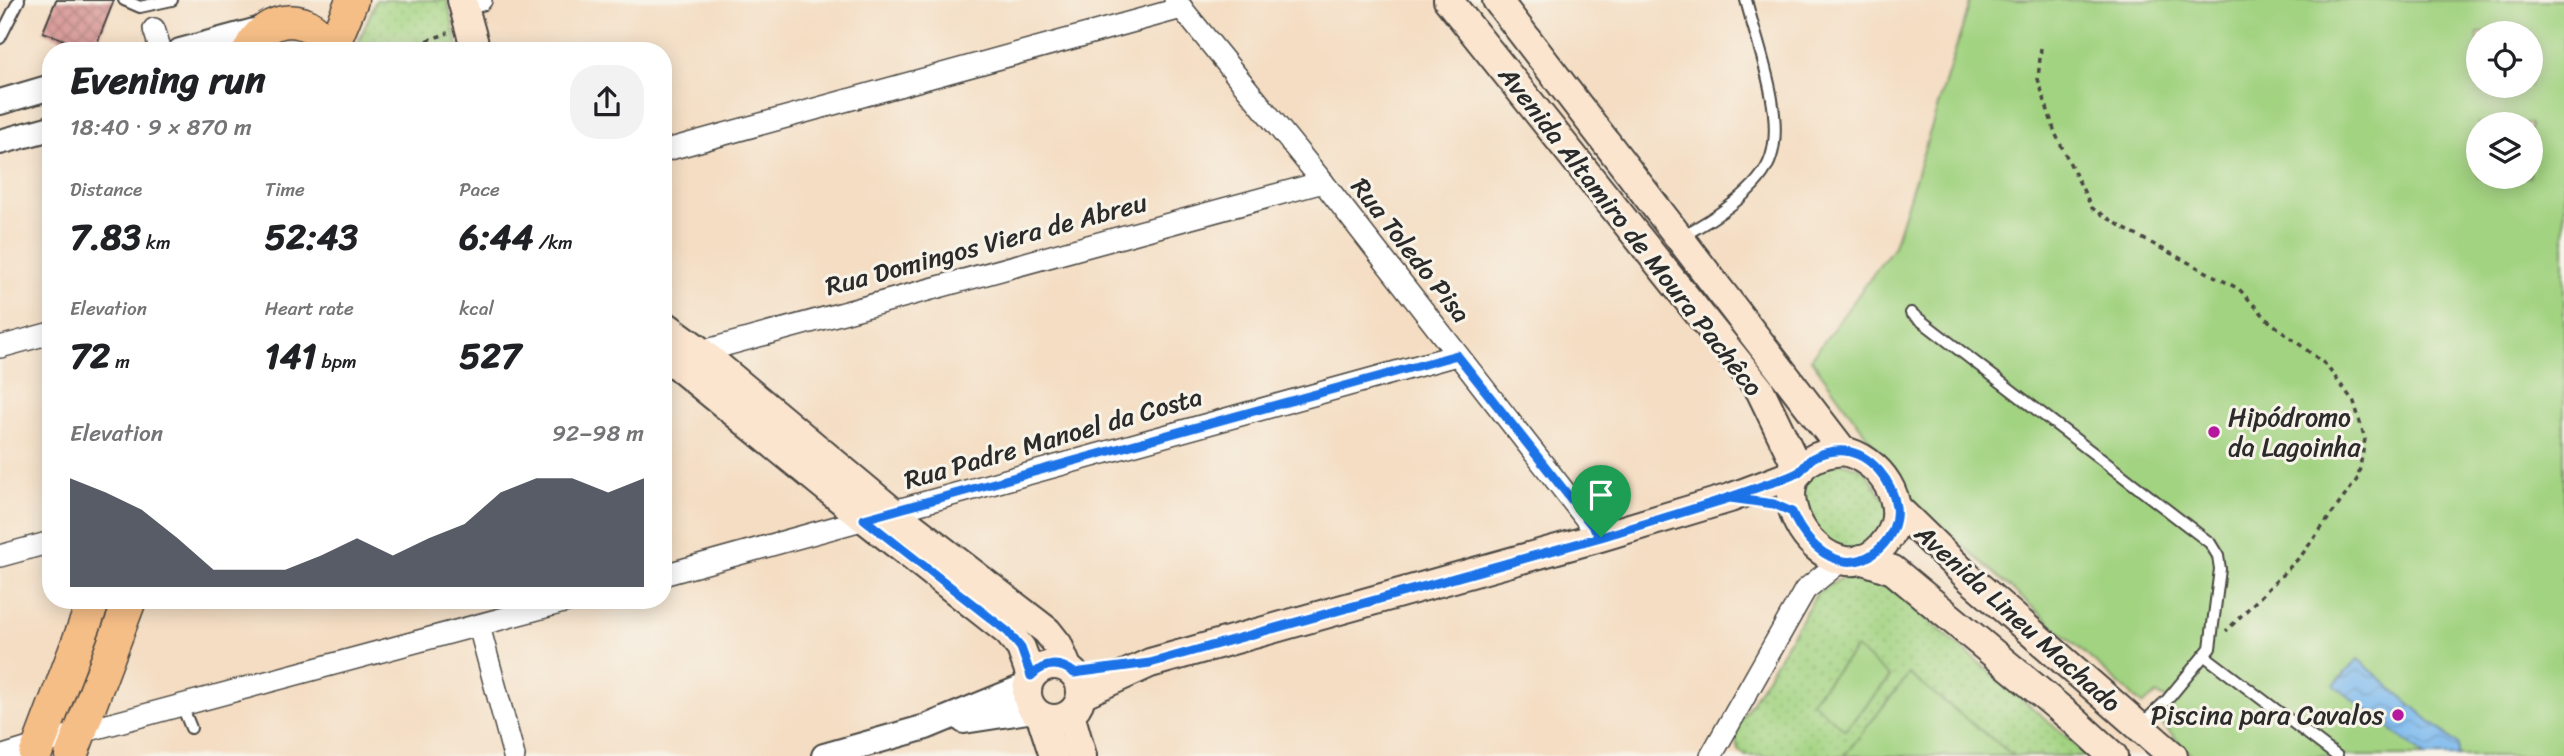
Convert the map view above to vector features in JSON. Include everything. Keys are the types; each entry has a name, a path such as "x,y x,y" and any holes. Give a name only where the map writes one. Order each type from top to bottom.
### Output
{"main road":[{"path":"266,33 313,0"},
{"path":"334,42 352,0"},
{"name":"Avenida Altamiro de Moura Pachêco","path":"1448,0 1760,390 1799,471"},
{"name":"Avenida Altamiro de Moura Pachêco","path":"1497,0 1843,451"},
{"path":"266,33 296,21 308,25 324,42"},
{"path":"672,330 701,351 893,512 1047,631 1058,645 1073,687 1082,756"},
{"path":"672,364 1008,632 1021,648 1033,697 1054,756"},
{"path":"1843,451 1862,456 1878,469 1891,491 1896,507 1892,533 1874,553 1851,560 1826,555 1813,544 1796,522 1792,512 1793,484 1799,471 1811,459 1827,452 1843,451"},
{"path":"1033,697 1056,719 1073,687 1601,537 1730,498 1799,471"},
{"path":"1730,498 1774,504 1792,512"},
{"name":"Avenida Lineu Machado","path":"1896,507 1969,578 2173,756"},
{"name":"Avenida Lineu Machado","path":"1851,560 1893,570 2111,754"},
{"path":"37,751 91,609"},
{"path":"75,745 127,609"},
{"path":"1033,697 1044,666 1051,664 1073,687"},
{"path":"2111,754 2140,726"}],"street":[{"path":"672,147 1179,4"},
{"name":"Rua Toledo Pisa","path":"1179,4 1323,181 1601,537"},
{"path":"154,29 158,42"},
{"path":"223,42 266,33"},
{"path":"0,102 42,90"},
{"path":"0,142 42,130"},
{"name":"Rua Domingos Viera de Abreu","path":"672,358 1323,181"},
{"path":"0,347 42,335"},
{"name":"Rua Padre Manoel da Costa","path":"672,572 1457,355"},
{"path":"0,556 42,544"},
{"path":"1711,756 1805,590 1813,544"},
{"path":"1805,590 1851,560"},
{"path":"3,756 75,745 182,706 540,609"},
{"path":"479,626 514,756"},
{"path":"824,756 878,749 926,727 1033,697"}],"lane":[{"path":"0,38 19,0"},
{"path":"124,0 140,7 172,0"},
{"path":"1680,237 1712,220 1755,182 1771,160 1776,134 1773,107 1746,0"},
{"path":"154,29 156,3"},
{"path":"1911,313 2210,543 2218,555 2220,569 2208,652 2140,726"},
{"path":"2208,652 2337,756"},
{"path":"182,706 191,729"}],"path":[{"path":"418,42 471,16"},
{"path":"2041,48 2038,79 2055,133 2092,208 2130,232 2239,289 2269,321 2325,364 2354,402 2365,439 2358,478 2309,545 2208,652"}],"green space":[{"path":"376,0 447,0 457,42 359,42"},
{"name":"Hipódromo da Lagoinha","path":"1971,0 2564,0 2564,756 2192,756 2162,724 2171,709 2168,699 2157,694 2143,705 1917,505 1811,359 1894,246"},
{"path":"1829,458 1865,470 1889,507 1888,520 1857,556 1814,540 1800,482"},
{"path":"1845,576 1871,579 1895,592 2073,742 2086,756 1746,756 1738,750 1734,732 1817,593"},
{"path":"1856,648 1890,677 1845,730 1811,701"},
{"path":"1909,674 2014,756 1844,756"}],"water":[{"name":"Piscina para Cavalos","path":"2358,659 2458,745 2458,756 2425,756 2334,685"}],"building":[{"path":"56,0 114,0 98,42 70,42 43,32"}],"place":[{"name":"Hipódromo da Lagoinha","path":"2214,432"},
{"name":"Piscina para Cavalos","path":"2398,715"}],"route":[{"path":"1601,537 1150,663 1074,673 1067,667 1051,664 1031,676 1021,648 1008,632 864,519 1457,355 1601,537 1730,498 1754,499 1792,512 1796,522 1813,544 1826,555 1841,561 1851,561 1874,553 1884,544 1892,533 1896,507 1891,491 1871,462 1853,453 1827,452 1811,459 1799,472 1730,498 1665,517 1601,537"}]}
